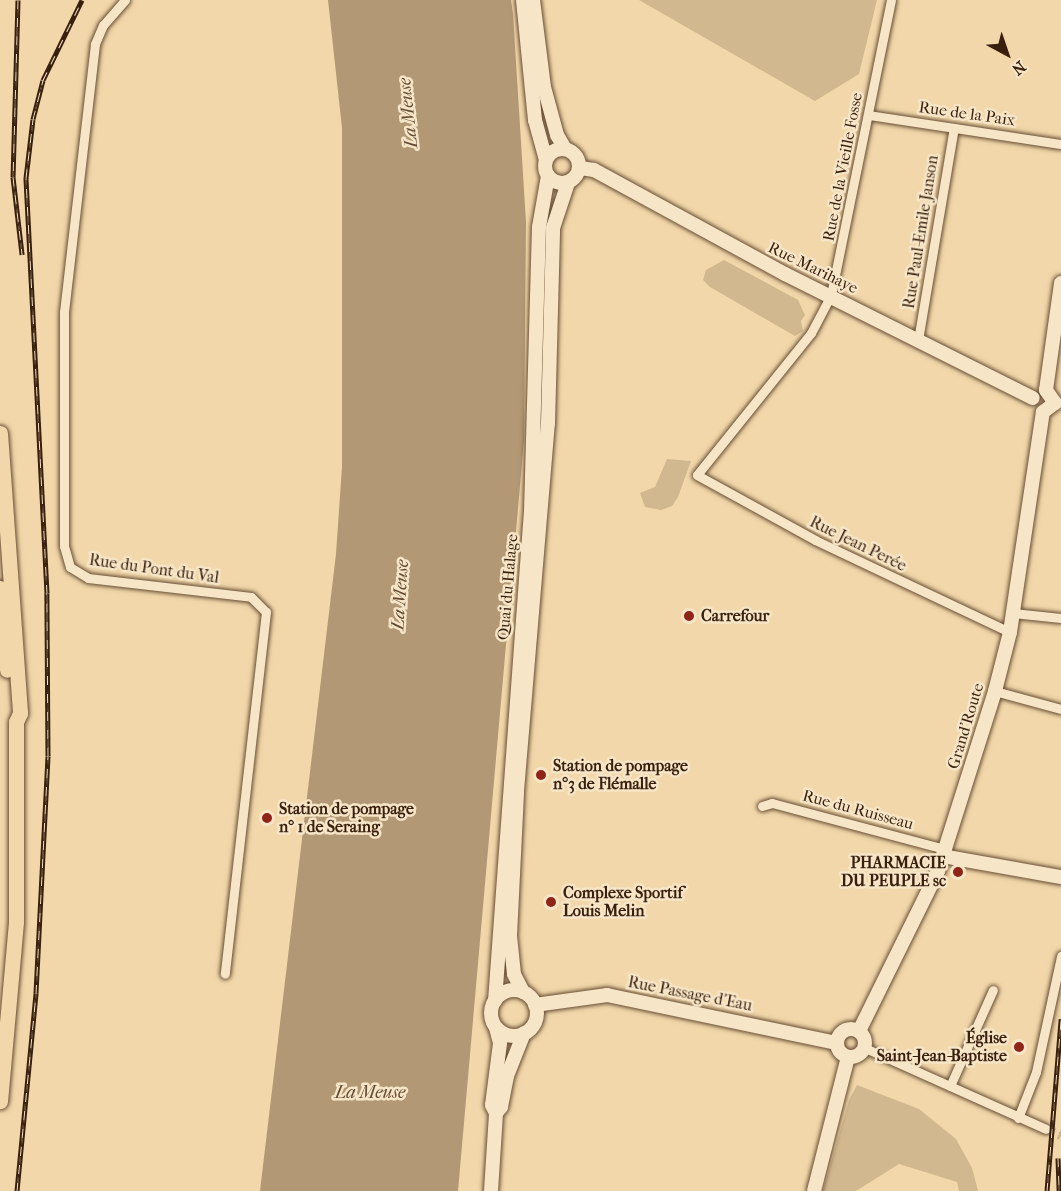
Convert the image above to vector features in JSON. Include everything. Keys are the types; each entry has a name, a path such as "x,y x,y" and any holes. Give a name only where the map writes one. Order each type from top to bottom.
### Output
{"main road":[{"path":"523,0 536,120 548,176 555,182 568,183 580,168 578,158 566,149 557,135 544,87 533,0"},
{"path":"546,160 552,152 566,149"},
{"name":"Rue Marihaye","path":"580,168 594,170 785,274 1033,398"},
{"name":"Quai du Halage","path":"491,1191 496,1113 492,1105 499,1049 491,1014 495,1000 531,512 539,227 548,176"},
{"name":"Quai du Halage","path":"496,1113 501,1107 509,1070 524,1033 536,1018 535,1005 523,992 514,974 510,936 517,791 548,424 553,228 568,183"},
{"path":"1046,390 1033,398 1037,410 1043,412 1058,404 1046,390 1061,284"},
{"name":"Grand'Route","path":"859,1031 944,853 995,691 1010,632 1043,412"},
{"path":"0,434 20,706 16,722 17,880 10,1002 0,1101"},
{"path":"0,588 11,714 16,722"},
{"path":"944,853 1061,877"},
{"path":"495,1000 505,992 523,992"},
{"name":"Rue Passage d'Eau","path":"535,1005 607,995 837,1043"},
{"path":"496,1028 509,1035 524,1033"},
{"path":"845,1030 859,1031 864,1037 865,1048 860,1055 848,1057 837,1043 845,1030"},
{"path":"814,1191 848,1057"}],"street":[{"name":"Rue du Pont du Val","path":"125,0 103,25 95,44 64,312 64,546 70,567 88,578 251,597 266,612 225,974"},
{"name":"Rue de la Vieille Fosse","path":"697,475 812,333 831,295 891,0"},
{"name":"Rue de la Paix","path":"869,115 1061,144"},
{"name":"Rue Paul-Emile Janson","path":"918,340 954,128"},
{"name":"Rue Jean Perée","path":"697,475 825,544 1010,632"},
{"path":"1013,613 1061,618"},
{"path":"995,691 1061,709"},
{"name":"Rue du Ruisseau","path":"762,806 772,803 944,853"},
{"path":"1018,1119 1036,1072 1061,956"},
{"path":"950,1086 993,990"},
{"path":"865,1048 1018,1119 1046,1129"}],"shaded area":[{"path":"639,0 877,0 859,74 815,101"},
{"path":"724,260 798,300 805,315 801,321 803,331 795,336 710,287 703,280 706,270"},
{"path":"667,459 691,461 678,497 672,506 661,510 645,507 640,493 655,487"},
{"path":"857,1085 919,1109 956,1139 972,1168 978,1191 959,1191 957,1182 899,1164 856,1191 823,1191 849,1100"}],"water":[{"name":"La Meuse","path":"328,0 511,0 513,14 526,222 524,440 458,1191 260,1191 336,554 342,467 342,128"}],"tunnel":[{"path":"1046,1129 1061,1135"}],"railway":[{"path":"18,0 13,177 22,254"},
{"path":"17,1191 36,993 48,756 47,593 26,178 33,119 43,80 82,0"},
{"path":"1047,1191 1061,1019"},
{"path":"1058,1158 1059,1191"}],"place":[{"name":"Carrefour","path":"689,616"},
{"name":"Station de pompage n°3 de Flémalle","path":"541,775"},
{"name":"Station de pompage n° 1 de Seraing","path":"267,818"},
{"name":"PHARMACIE DU PEUPLE sc","path":"958,872"},
{"name":"Complexe Sportif Louis Melin","path":"551,902"},
{"name":"Église Saint-Jean-Baptiste","path":"1019,1047"}]}
